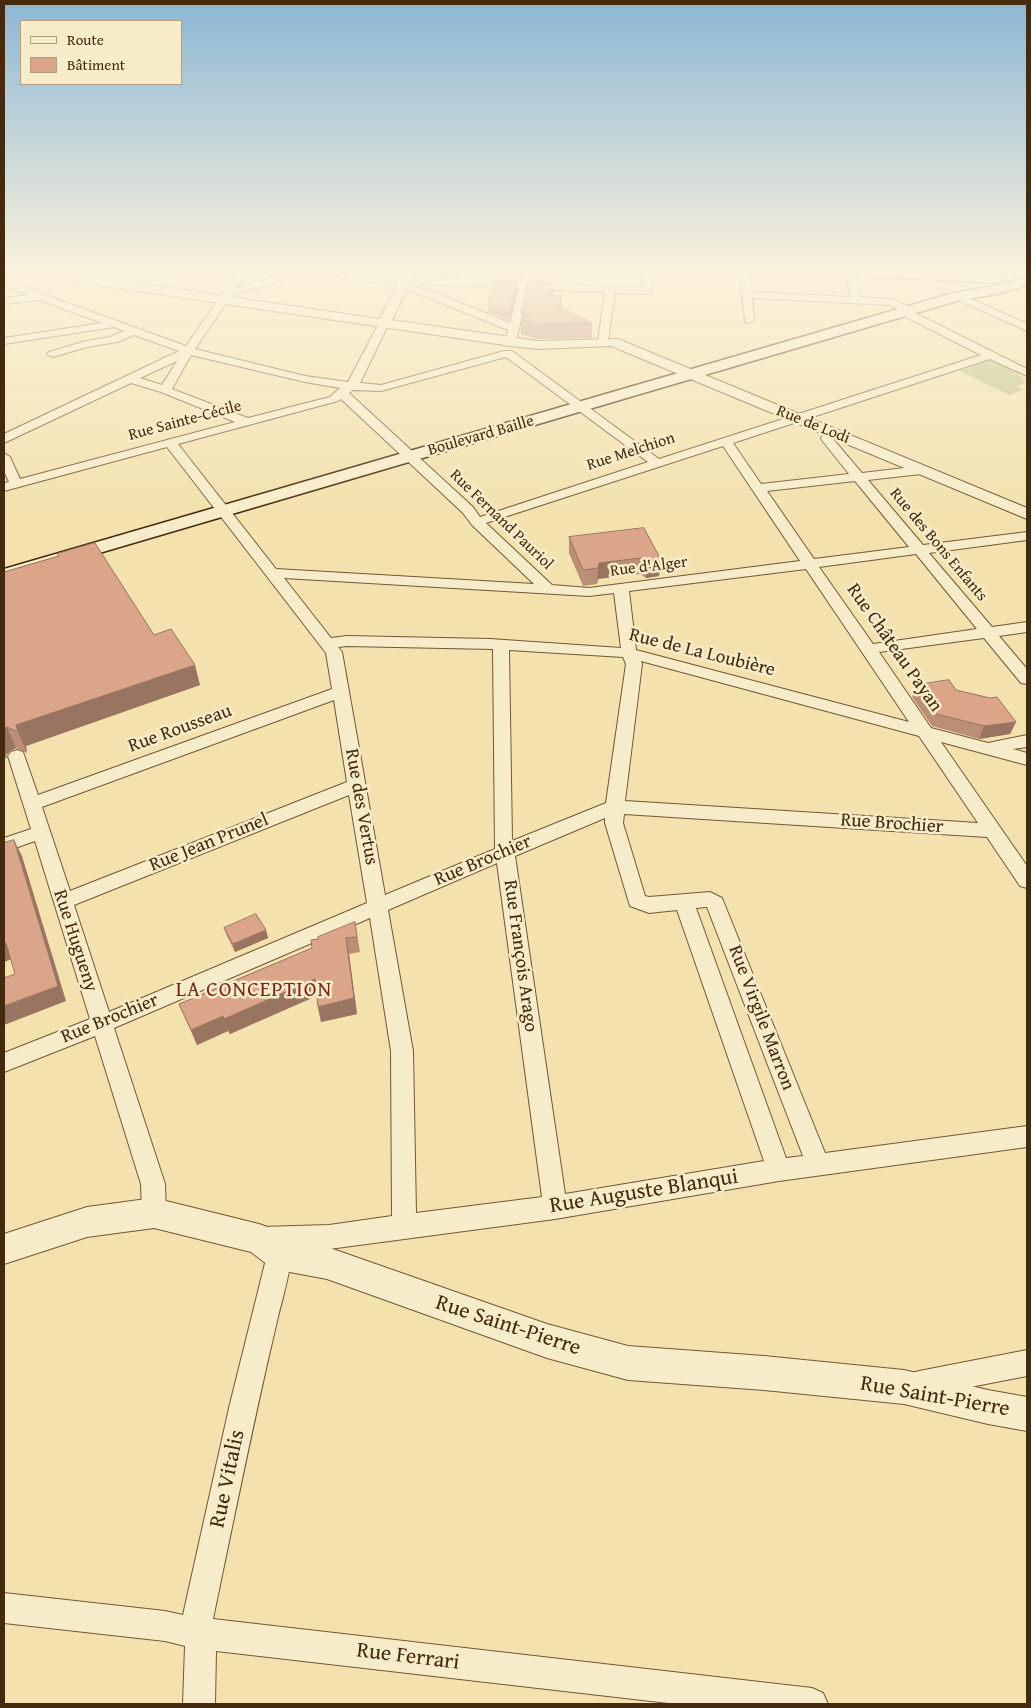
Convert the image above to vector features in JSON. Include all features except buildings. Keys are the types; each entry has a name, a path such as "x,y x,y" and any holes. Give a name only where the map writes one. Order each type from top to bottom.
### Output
{"main road":[{"name":"Boulevard Baille","path":"4,575 762,353"}],"street":[{"path":"53,354 57,353"},
{"path":"4,439 184,353"},
{"path":"164,390 187,353"},
{"path":"195,353 346,389 381,388 479,353"},
{"path":"346,389 354,383 369,353"},
{"path":"523,353 580,407 656,462"},
{"name":"Rue de Lodi","path":"638,353 1027,514"},
{"path":"987,353 1027,373"},
{"name":"Rue Melchion","path":"477,522 656,462 991,355"},
{"path":"130,379 249,423"},
{"name":"Rue Sainte-Cécile","path":"10,486 334,399 346,389"},
{"name":"Rue Fernand Pauriol","path":"346,389 411,457 468,510 477,522 548,590"},
{"name":"Rue des Bons Enfants","path":"829,431 827,439 1027,679"},
{"name":"Rue Château Payan","path":"725,440 1027,881"},
{"name":"Rue des Vertus","path":"171,444 334,652 402,1051 404,1226"},
{"path":"4,457 10,486"},
{"path":"757,488 921,470"},
{"name":"Rue d'Alger","path":"273,573 589,592 1027,536"},
{"name":"Rue Virgile Marron","path":"621,588 629,653 634,664 614,823 637,901 649,906 710,899 715,903 818,1164"},
{"path":"868,649 1027,626"},
{"name":"Rue de La Loubière","path":"328,643 347,641 501,645 629,653 1027,759"},
{"name":"Rue François Arago","path":"501,645 503,840 556,1207"},
{"name":"Rue Rousseau","path":"32,804 341,692"},
{"path":"990,749 996,745 1027,741"},
{"name":"Rue Hugueny","path":"16,756 153,1184 154,1213"},
{"name":"Rue Jean Prunel","path":"62,902 357,785"},
{"name":"Rue Brochier","path":"4,1063 102,1024 615,807 992,831"},
{"path":"4,845 41,832"},
{"name":"Rue Virgile Marron","path":"684,902 779,1170"},
{"name":"Rue Auguste Blanqui","path":"269,1247 404,1226 556,1207 818,1164 1027,1137"},
{"name":"Rue Saint-Pierre","path":"4,1249 87,1222 154,1213 327,1263 547,1341 628,1363 764,1373 904,1387 988,1407 1027,1414"},
{"name":"Rue Vitalis","path":"199,1704 201,1647 196,1633 197,1622 243,1408 275,1278 269,1247"},
{"path":"904,1387 1027,1363"},
{"name":"Rue Ferrari","path":"4,1608 166,1626 196,1633 807,1704"}],"green space":[{"path":"991,359 1020,374 1018,375 1023,378 1021,379 1027,382 1016,386 1023,390 1009,395 960,371"}],"district":[{"name":"LA CONCEPTION","path":"254,991"}]}
